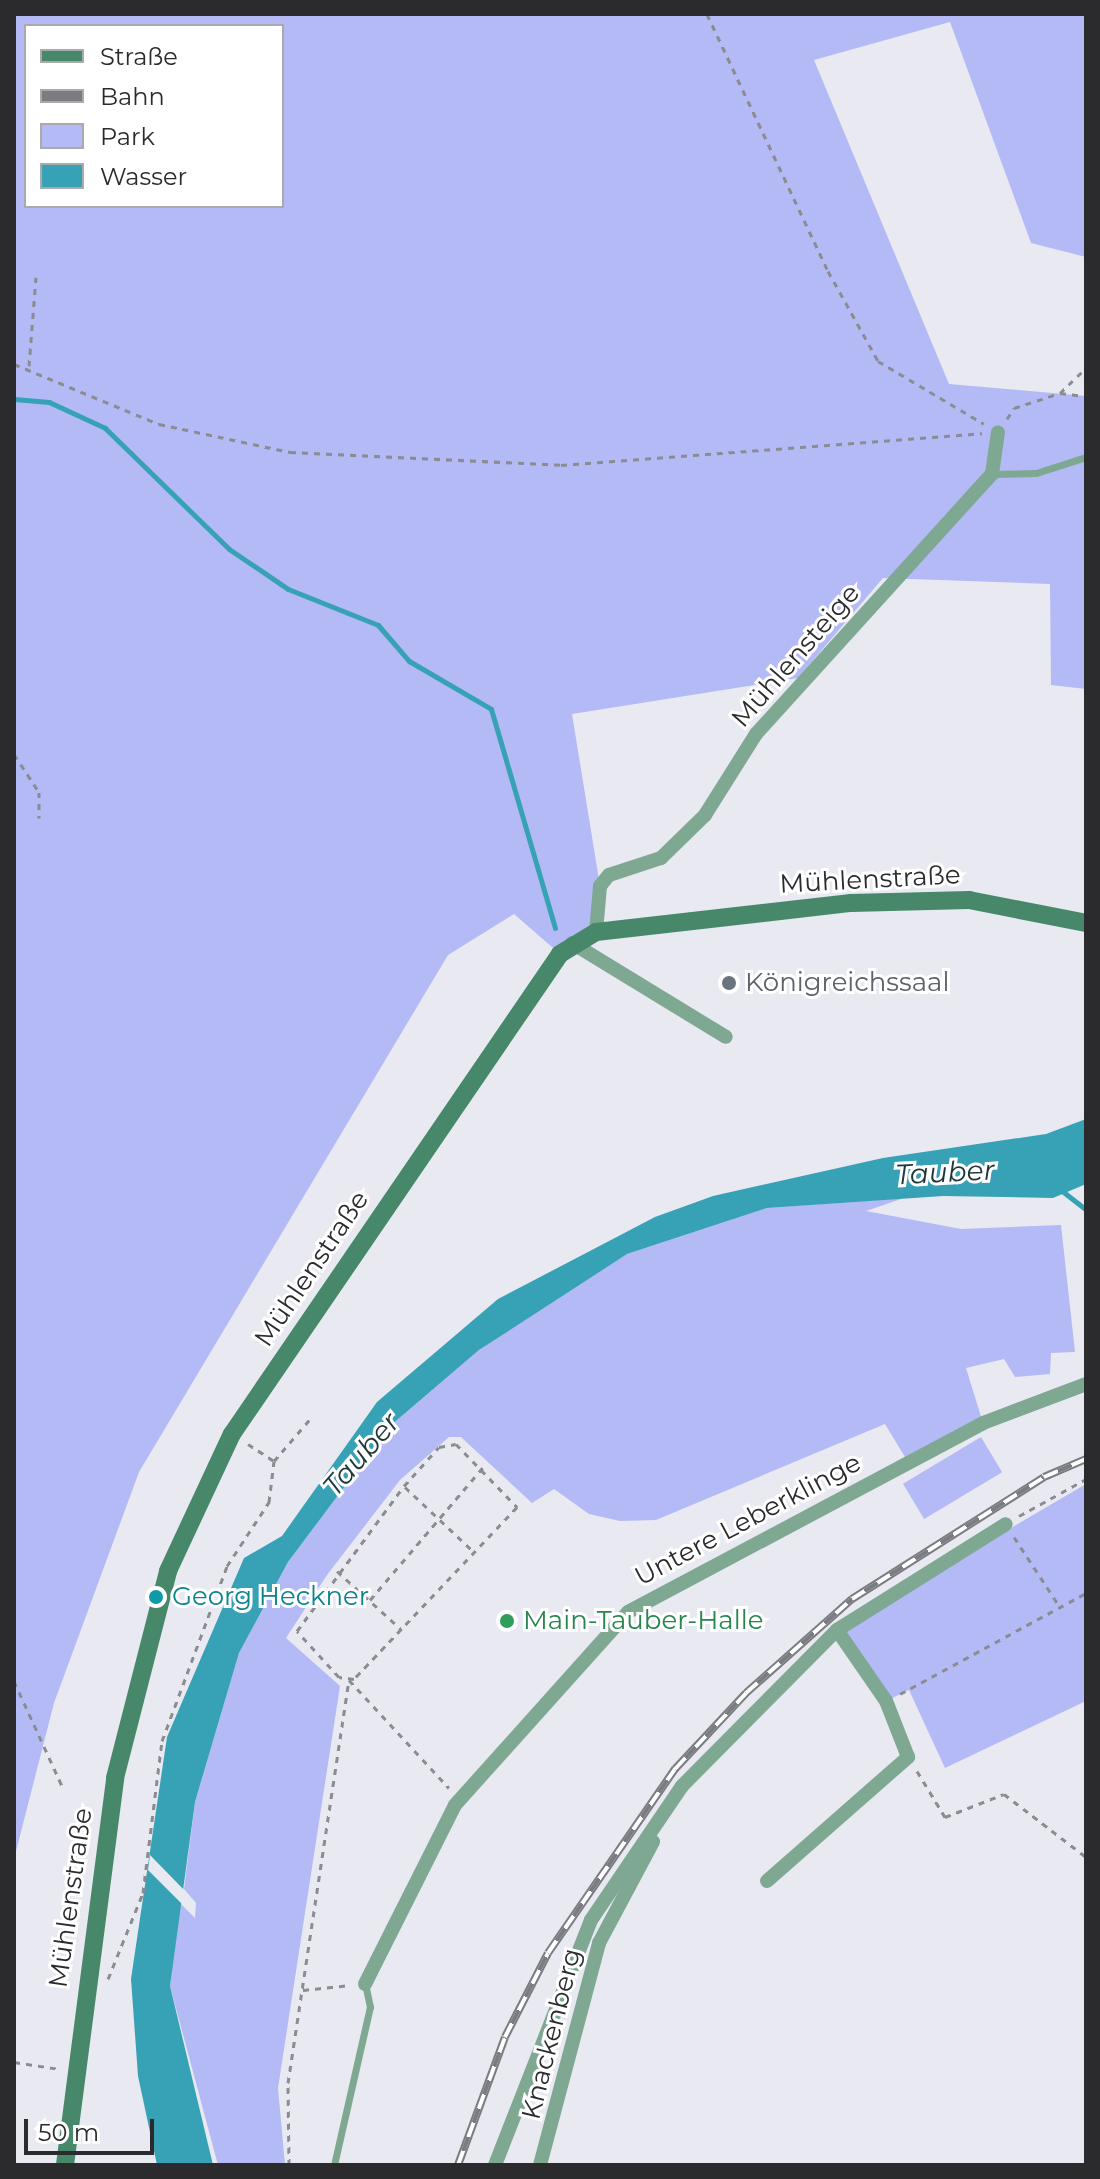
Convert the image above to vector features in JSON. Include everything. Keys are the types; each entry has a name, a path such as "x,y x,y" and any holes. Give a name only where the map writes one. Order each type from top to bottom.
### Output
{"main road":[{"name":"Mühlenstraße","path":"65,2165 115,1778 139,1664 168,1571 232,1434 572,943 596,932 941,899 1086,923"}],"street":[{"path":"992,474 998,432"},
{"name":"Mühlensteige","path":"596,932 600,886 609,875 661,858 705,815 756,734 992,474"},
{"path":"572,943 726,1037"},
{"name":"Untere Leberklinge","path":"365,1984 460,1799 628,1612 983,1423 1086,1384"},
{"path":"495,2165 591,1920 657,1830 682,1786 837,1630 1006,1524"},
{"path":"767,1881 908,1757 886,1701 837,1630"},
{"name":"Knackenberg","path":"540,2165 558,2121 599,1943 647,1864 657,1830"}],"lane":[{"path":"992,474 1036,473 1086,457"},
{"path":"334,2165 345,2144 370,2007 365,1984"}],"path":[{"path":"707,14 828,271 878,361 998,432"},
{"path":"1086,89 1086,97"},
{"path":"29,366 36,277"},
{"path":"14,364 29,366 159,424 290,452 561,465 998,432"},
{"path":"1060,393 1086,368"},
{"path":"998,432 1014,408 1060,393 1086,396"},
{"path":"14,754 39,792 39,818"},
{"path":"108,1978 143,1893 162,1741 227,1566 269,1502 274,1461 311,1418"},
{"path":"232,1434 274,1461"},
{"path":"289,2165 288,2083 349,1680 517,1507 484,1466 448,1443 404,1486 337,1571 297,1631 306,1648 349,1680 460,1799"},
{"path":"370,1600 435,1516 484,1466"},
{"path":"1060,1607 1006,1524 1086,1479"},
{"path":"404,1486 475,1553"},
{"path":"337,1571 401,1629"},
{"path":"886,1701 1086,1593"},
{"path":"14,1681 63,1788"},
{"path":"908,1757 945,1817 1004,1794 1086,1857"},
{"path":"303,1990 365,1984"},
{"path":"14,2062 76,2071"}],"green space":[{"path":"14,14 1086,14 1086,257 1031,243 950,22 814,60 949,384 1086,396 1086,689 1051,685 1050,584 883,578 798,678 572,714 600,886 596,932 560,954 514,914 448,955 139,1472 54,1703 14,1859"},
{"path":"904,1198 866,1211 961,1229 1061,1225 1075,1352 1051,1353 1050,1374 1015,1377 1004,1359 966,1368 983,1423 908,1462 885,1424 656,1520 620,1521 589,1514 554,1489 532,1503 461,1437 449,1437 400,1480 327,1575 286,1638 340,1686 278,2088 285,2165 218,2165 170,1986 176,1928 181,1904 195,1918 196,1903 184,1889 195,1802 239,1653 288,1562 390,1426 479,1350 571,1287 627,1254 767,1208"},
{"path":"981,1437 1002,1472 924,1519 903,1484"},
{"path":"1086,1484 1086,1701 945,1768 909,1690 886,1701 837,1630"}],"water":[{"name":"Tauber","path":"1086,1119 1086,1184 1053,1198 943,1196 767,1208 627,1254 479,1350 390,1426 288,1562 239,1653 195,1802 170,1986 213,2165 157,2165 138,2076 131,1979 167,1737 244,1558 282,1536 377,1402 498,1299 655,1217 713,1196 883,1158 1046,1134"}],"pier":[{"path":"150,1855 187,1893 185,1907 148,1870"}],"waterway":[{"path":"14,399 49,402 105,428 229,549 288,589 378,625 409,661 491,709 555,928"},
{"path":"1057,1187 1086,1210"}],"railway":[{"path":"458,2165 505,2037 548,1953 675,1769 746,1693 852,1599 1044,1477 1086,1459"}],"place":[{"name":"Königreichssaal","path":"729,983"},
{"name":"Georg Heckner","path":"156,1597"},
{"name":"Main-Tauber-Halle","path":"507,1621"}]}
